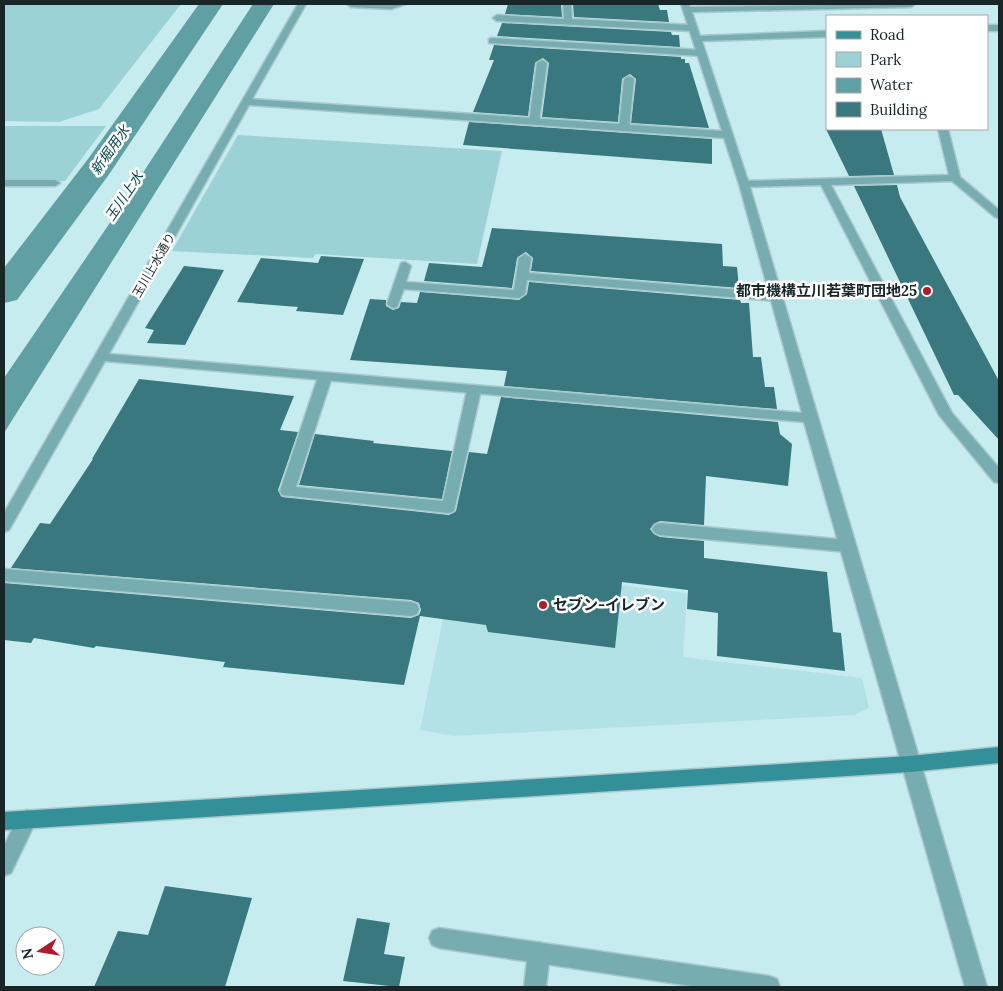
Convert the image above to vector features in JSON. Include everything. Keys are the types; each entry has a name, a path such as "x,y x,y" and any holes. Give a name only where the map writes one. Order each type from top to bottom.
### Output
{"street":[{"name":"玉川上水通り","path":"4,526 302,4"},
{"path":"351,4 391,6 402,4"},
{"path":"567,4 568,22"},
{"path":"911,4 686,7 744,184 810,418 976,987"},
{"path":"497,18 694,33 826,34"},
{"path":"492,40 701,53"},
{"path":"534,122 542,63"},
{"path":"624,128 629,79"},
{"path":"247,102 729,135"},
{"path":"943,130 955,178 999,216"},
{"path":"744,184 955,178"},
{"path":"4,183 55,183"},
{"path":"825,183 946,415 999,478"},
{"path":"399,285 519,294 525,258"},
{"path":"393,304 405,266"},
{"path":"522,276 777,297"},
{"path":"101,357 810,418"},
{"path":"325,377 287,491 449,507 474,390"},
{"path":"660,529 847,546"},
{"path":"4,575 411,610"},
{"path":"4,821 910,764 999,755"},
{"path":"4,866 27,819"},
{"path":"439,938 769,987"},
{"path":"535,987 539,953"}],"shaded area":[{"path":"454,565 687,593 683,657 862,678 869,708 855,715 453,736 420,730"}],"green space":[{"path":"4,4 181,4 99,109 59,122 4,121"},
{"path":"4,126 106,126 65,181 4,181"},
{"path":"238,135 502,151 477,264 315,254 313,258 172,251"}],"water":[{"path":"253,4 274,4 4,433 4,378 118,211"}],"building":[{"path":"508,4 561,4 562,17 505,14"},
{"path":"573,4 658,4 660,10 667,10 669,22 574,17"},
{"path":"502,23 671,32 672,35 679,35 680,47 497,36"},
{"path":"494,45 681,57 681,59 685,59 685,63 689,63 709,128 631,123 636,79 630,74 622,79 618,122 542,117 549,63 543,58 535,63 528,116 473,112 494,60 489,60"},
{"path":"469,122 712,139 712,164 463,145"},
{"path":"826,130 881,130 894,175 849,176"},
{"name":"都市機構立川若葉町団地25","path":"897,185 900,197 999,381 999,440 958,395 954,395 854,186"},
{"path":"492,228 722,244 723,266 737,267 739,288 531,271 533,258 526,252 517,258 512,288 424,281 429,263 482,267"},
{"path":"321,256 364,259 343,315 296,311 298,307 237,302 261,258 318,263"},
{"path":"184,266 224,270 185,345 147,343 154,330 145,328"},
{"path":"529,282 740,300 741,303 749,303 753,357 761,357 765,387 774,387 777,409 504,386 507,371 350,360 370,299 386,300 386,306 393,310 399,308 401,302 417,303 420,292 519,300 527,294"},
{"path":"139,379 294,396 280,430 298,432 278,490 282,497 449,515 456,511 469,452 487,454 501,397 778,422 780,434 792,444 788,486 706,476 704,525 660,521 650,529 660,537 704,541 704,558 827,572 833,632 841,633 845,671 717,656 718,613 687,609 688,590 622,582 615,648 488,632 486,625 420,616 404,685 223,667 225,662 96,646 94,648 34,638 31,643 4,640 4,583 411,618 419,615 421,610 419,603 411,600 11,568 40,523 50,524 93,459"},
{"path":"315,434 374,441 373,443 452,451 442,499 299,485"},
{"path":"165,886 252,898 225,987 94,987 118,931 148,935"},
{"path":"357,918 390,923 384,954 405,957 399,987 343,981"}],"waterway":[{"name":"新堀用水","path":"4,292 99,166 211,4"}],"place":[{"name":"都市機構立川若葉町団地25","path":"927,291"},
{"name":"セブン-イレブン","path":"543,605"}],"water label":[{"name":"玉川上水","path":"124,196"}]}
